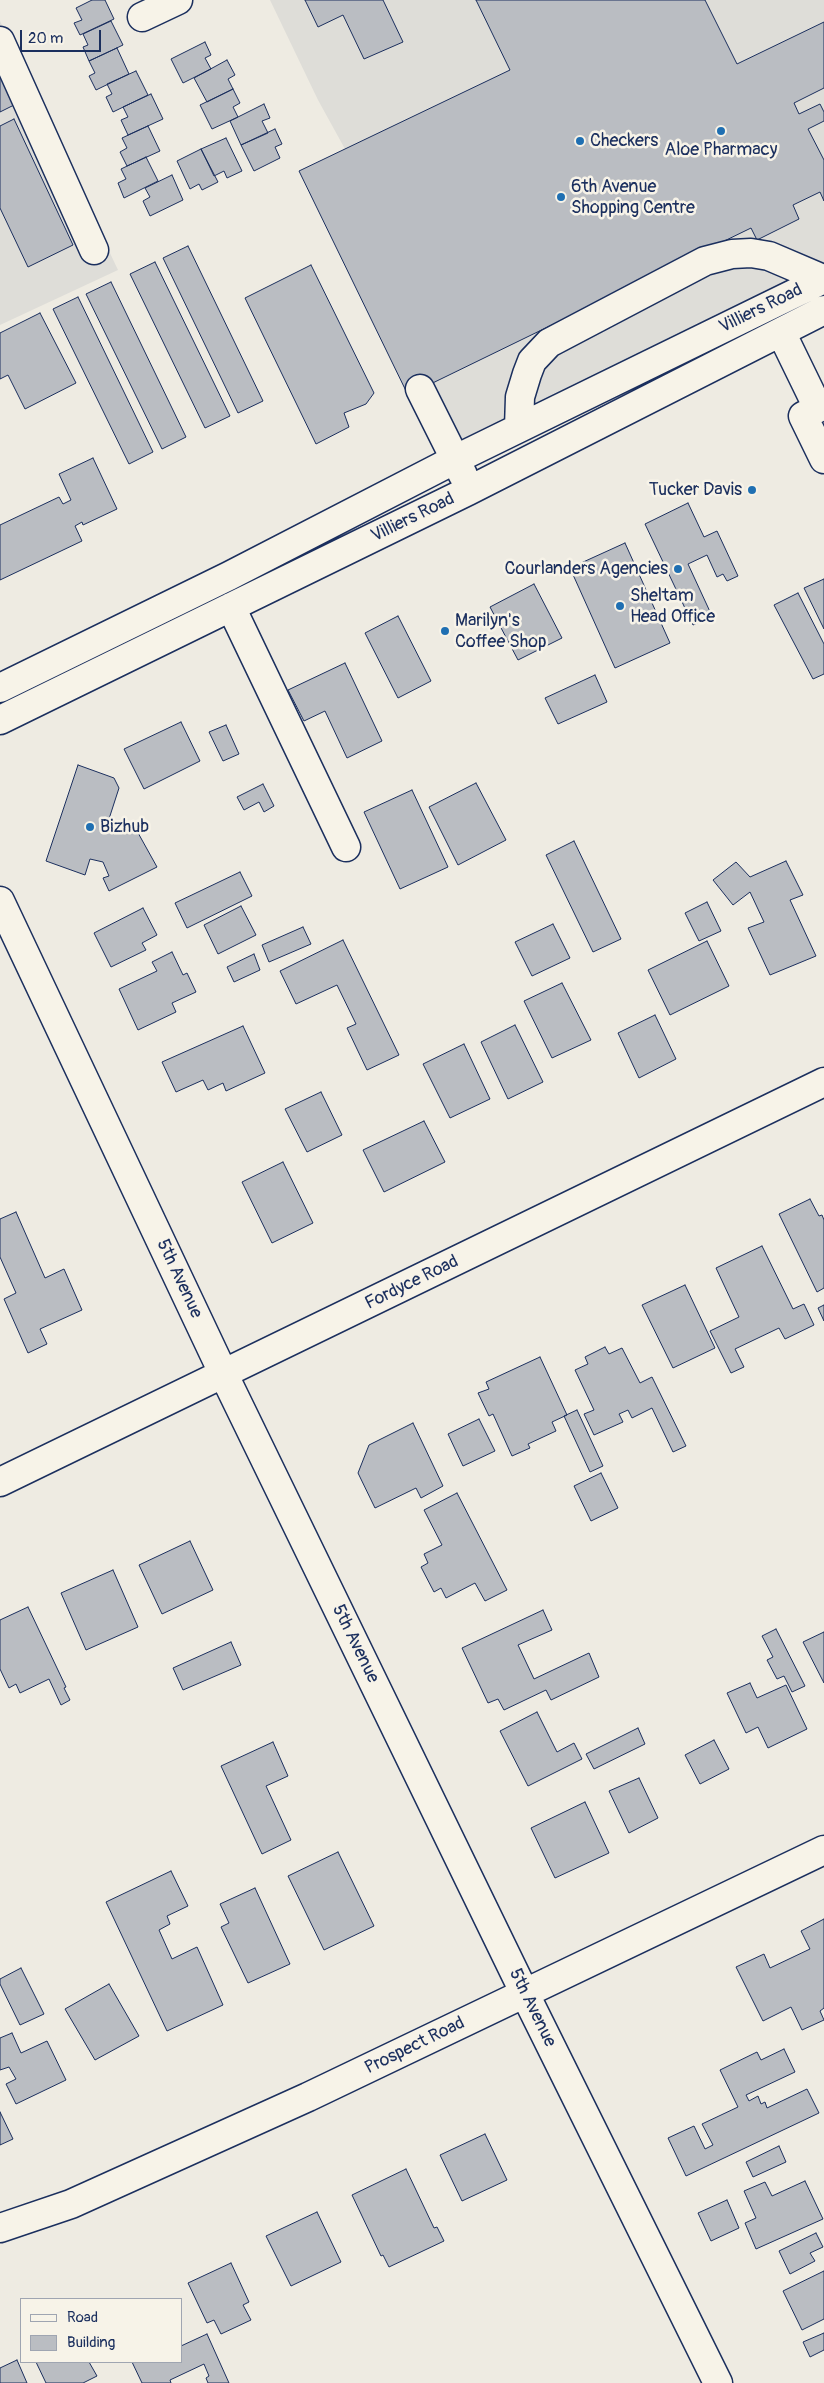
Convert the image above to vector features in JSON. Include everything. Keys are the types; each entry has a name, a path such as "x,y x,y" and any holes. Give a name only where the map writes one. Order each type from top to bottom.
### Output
{"street":[{"path":"142,17 178,0"},
{"path":"0,41 94,250"},
{"path":"519,428 520,397 527,374 532,361 549,343 705,262 732,254 751,253 770,256 823,279"},
{"name":"Villiers Road","path":"0,688 229,576 454,460 823,279"},
{"name":"Villiers Road","path":"0,720 471,489 824,310"},
{"path":"781,332 821,407 803,416 824,459"},
{"path":"420,390 454,460 471,489"},
{"path":"231,607 346,847"},
{"name":"5th Avenue","path":"0,901 224,1375 525,1994 718,2383"},
{"name":"Fordyce Road","path":"0,1482 224,1375 824,1082"},
{"name":"Prospect Road","path":"0,2228 71,2204 308,2097 824,1850"}],"shaded area":[{"name":"6th Avenue Shopping Centre","path":"270,0 824,0 824,265 439,459 299,171 345,149 318,100"},
{"path":"0,21 118,270 0,325"}],"building":[{"path":"92,0 105,0 114,19 80,35 74,23 82,20 76,8"},
{"path":"305,0 383,0 403,42 364,59 343,15 318,27"},
{"name":"6th Avenue Shopping Centre","path":"476,0 705,0 737,64 824,22 824,88 794,103 799,114 820,104 824,112 824,121 808,129 824,160 824,201 820,192 793,205 799,219 757,240 751,228 408,395 299,171 510,70"},
{"path":"111,21 123,45 89,61 83,47 88,45 83,34"},
{"path":"205,42 211,55 205,58 211,69 183,83 171,59"},
{"path":"117,48 129,74 96,90 89,76 95,73 89,61"},
{"path":"227,60 235,75 228,79 233,89 207,102 194,78"},
{"path":"0,61 20,102 0,112"},
{"path":"136,71 148,95 113,112 106,97 112,94 107,84"},
{"path":"233,89 240,103 233,107 238,117 212,129 200,105"},
{"path":"151,94 163,119 128,135 121,120 128,117 123,107"},
{"path":"264,104 270,118 262,121 268,133 241,145 230,121"},
{"path":"14,119 73,245 28,267 0,208 0,126"},
{"path":"148,126 160,151 127,166 120,152 127,148 122,138"},
{"path":"275,129 282,144 275,147 280,158 254,171 241,145"},
{"path":"226,138 242,171 227,178 224,171 214,176 201,149"},
{"path":"201,149 218,182 202,190 199,184 190,189 177,161"},
{"path":"146,157 158,181 124,198 118,183 126,179 121,169"},
{"path":"172,175 183,200 150,216 143,201 150,197 145,188"},
{"path":"188,246 263,401 238,413 163,258"},
{"path":"155,262 230,416 205,428 130,274"},
{"path":"311,265 374,393 366,404 344,413 349,427 316,444 245,298"},
{"path":"111,282 186,437 162,449 86,294"},
{"path":"78,297 153,452 129,464 53,309"},
{"path":"40,313 76,383 25,409 8,375 0,379 0,333"},
{"path":"93,458 117,509 83,525 82,522 75,526 82,541 0,580 0,525 59,497 63,504 71,500 59,474"},
{"name":"Courlanders Agencies","path":"688,503 704,537 717,531 738,576 727,581 723,574 717,577 707,555 688,564 712,616 693,625 645,524"},
{"name":"Sheltam Head Office","path":"625,543 670,643 615,668 570,568"},
{"path":"824,579 824,629 804,588"},
{"path":"534,584 562,638 518,660 490,607"},
{"path":"798,593 824,644 824,674 813,679 774,605"},
{"path":"398,616 431,681 398,698 365,633"},
{"path":"345,663 382,741 347,758 325,711 304,721 288,690"},
{"path":"595,675 607,702 558,724 545,698"},
{"path":"181,722 200,761 144,789 124,749"},
{"path":"226,725 239,754 223,761 209,732"},
{"name":"Bizhub","path":"78,765 114,778 119,788 108,822 137,831 157,867 109,891 103,878 109,876 103,862 90,859 85,875 46,861"},
{"path":"476,783 506,840 458,865 429,807"},
{"path":"263,784 274,806 264,812 259,802 244,810 237,797"},
{"path":"412,790 448,867 400,889 364,812"},
{"path":"574,841 621,939 593,952 546,855"},
{"path":"786,861 803,895 790,900 816,956 770,975 748,928 764,922 750,892 733,905 713,880 736,862 750,877"},
{"path":"240,872 252,896 187,928 175,903"},
{"path":"707,902 721,931 699,941 685,913"},
{"path":"241,906 256,935 218,954 204,925"},
{"path":"143,908 157,935 142,943 146,950 111,967 94,933"},
{"path":"553,924 570,958 532,976 515,942"},
{"path":"303,927 311,944 269,962 262,945"},
{"path":"343,940 399,1055 367,1070 347,1028 356,1024 337,985 296,1004 280,971"},
{"path":"707,941 729,986 670,1015 648,970"},
{"path":"172,952 183,975 187,973 196,992 172,1003 176,1012 138,1030 119,989 157,971 152,962"},
{"path":"254,954 260,970 234,982 227,967"},
{"path":"562,983 591,1040 552,1058 524,1001"},
{"path":"655,1015 676,1059 639,1078 618,1033"},
{"path":"515,1025 543,1082 508,1099 481,1042"},
{"path":"243,1026 265,1073 226,1091 223,1083 208,1090 203,1080 176,1092 162,1062"},
{"path":"464,1044 490,1099 450,1118 423,1064"},
{"path":"321,1092 342,1135 307,1152 285,1109"},
{"path":"424,1121 445,1162 384,1192 363,1150"},
{"path":"283,1162 313,1223 272,1243 242,1182"},
{"path":"810,1199 819,1216 822,1215 824,1220 824,1288 817,1292 779,1214"},
{"path":"16,1212 45,1278 64,1269 82,1310 40,1329 47,1344 28,1353 4,1299 16,1293 0,1257 0,1219"},
{"path":"762,1246 793,1309 804,1304 814,1325 785,1339 779,1328 735,1349 744,1367 731,1373 710,1331 739,1317 716,1268"},
{"path":"685,1285 715,1348 673,1368 642,1305"},
{"path":"824,1305 824,1321 818,1308"},
{"path":"605,1347 609,1354 622,1348 640,1383 652,1377 686,1446 673,1452 652,1408 632,1418 628,1410 619,1414 623,1422 594,1435 584,1414 594,1410 575,1370 588,1364 585,1357"},
{"path":"540,1357 567,1415 552,1422 556,1431 528,1444 530,1448 512,1456 493,1414 489,1416 478,1393 489,1389 486,1382"},
{"path":"577,1410 603,1466 590,1472 564,1416"},
{"path":"479,1419 495,1451 463,1466 448,1434"},
{"path":"413,1423 443,1486 421,1498 416,1488 375,1508 358,1473 369,1445"},
{"path":"601,1473 618,1508 591,1521 574,1486"},
{"path":"457,1493 507,1590 485,1601 475,1583 446,1598 441,1588 434,1592 421,1567 428,1563 424,1554 442,1545 424,1510"},
{"path":"190,1541 213,1590 162,1614 139,1565"},
{"path":"113,1570 138,1627 86,1650 61,1593"},
{"path":"28,1607 66,1687 64,1688 70,1700 61,1705 49,1679 20,1693 16,1684 9,1688 0,1669 0,1620"},
{"path":"543,1610 552,1630 518,1645 534,1679 589,1653 599,1677 551,1700 546,1690 504,1710 498,1699 488,1703 462,1648"},
{"path":"776,1629 805,1686 792,1692 784,1676 777,1679 767,1660 773,1657 762,1636"},
{"path":"824,1632 824,1683 803,1642"},
{"path":"231,1642 241,1665 183,1690 173,1668"},
{"path":"750,1683 757,1698 786,1685 807,1729 768,1748 758,1727 746,1733 727,1693"},
{"path":"537,1712 557,1752 574,1743 582,1759 528,1786 500,1731"},
{"path":"638,1728 645,1744 594,1769 586,1754"},
{"path":"714,1740 729,1769 700,1784 685,1755"},
{"path":"273,1742 288,1776 266,1786 291,1840 262,1854 221,1766"},
{"path":"639,1778 658,1818 629,1833 609,1791"},
{"path":"585,1802 609,1853 555,1878 531,1828"},
{"path":"338,1852 374,1926 324,1950 288,1876"},
{"path":"171,1871 188,1906 167,1916 170,1924 159,1930 172,1959 197,1947 223,2005 167,2031 106,1902"},
{"path":"255,1888 290,1964 248,1983 221,1927 229,1923 220,1904"},
{"path":"824,1919 824,2008 820,2011 824,2020 802,2030 791,2007 763,2021 736,1967 764,1954 770,1968 810,1949 801,1931"},
{"path":"21,1968 44,2014 20,2025 0,1984 0,1979"},
{"path":"109,1984 139,2036 95,2060 65,2009"},
{"path":"12,2033 21,2053 47,2041 66,2080 16,2104 6,2084 16,2079 9,2067 0,2070 0,2038"},
{"path":"784,2049 795,2072 746,2095 749,2101 758,2096 761,2104 765,2102 767,2108 807,2089 819,2113 686,2176 668,2138 694,2126 705,2149 713,2145 702,2124 738,2107 720,2070 757,2052 761,2060"},
{"path":"0,2112 13,2139 0,2145"},
{"path":"485,2134 507,2180 462,2201 440,2155"},
{"path":"779,2146 786,2162 753,2177 746,2162"},
{"path":"406,2169 434,2228 437,2227 444,2241 389,2267 383,2255 381,2256 352,2195"},
{"path":"805,2181 823,2219 756,2249 745,2223 756,2218 744,2191 765,2182 772,2196"},
{"path":"727,2200 739,2228 711,2241 698,2213"},
{"path":"317,2212 341,2262 291,2286 266,2236"},
{"path":"816,2233 823,2247 810,2253 815,2261 790,2274 779,2251"},
{"path":"231,2263 249,2302 243,2305 251,2320 221,2334 214,2320 207,2323 188,2283"},
{"path":"824,2271 824,2319 802,2330 783,2291"},
{"path":"824,2333 824,2350 810,2357 803,2342"},
{"path":"207,2334 229,2383 208,2383 206,2378 209,2376 204,2364 170,2380 171,2383 142,2383 132,2363 182,2363 182,2346"},
{"path":"17,2360 27,2383 0,2383 0,2368"},
{"path":"36,2363 90,2363 97,2376 83,2383 46,2383"}],"place":[{"name":"Aloe Pharmacy","path":"721,131"},
{"name":"Checkers","path":"580,141"},
{"name":"6th Avenue Shopping Centre","path":"561,197"},
{"name":"Tucker Davis","path":"752,490"},
{"name":"Courlanders Agencies","path":"678,569"},
{"name":"Sheltam Head Office","path":"620,606"},
{"name":"Marilyn's Coffee Shop","path":"445,631"},
{"name":"Bizhub","path":"90,827"}]}
